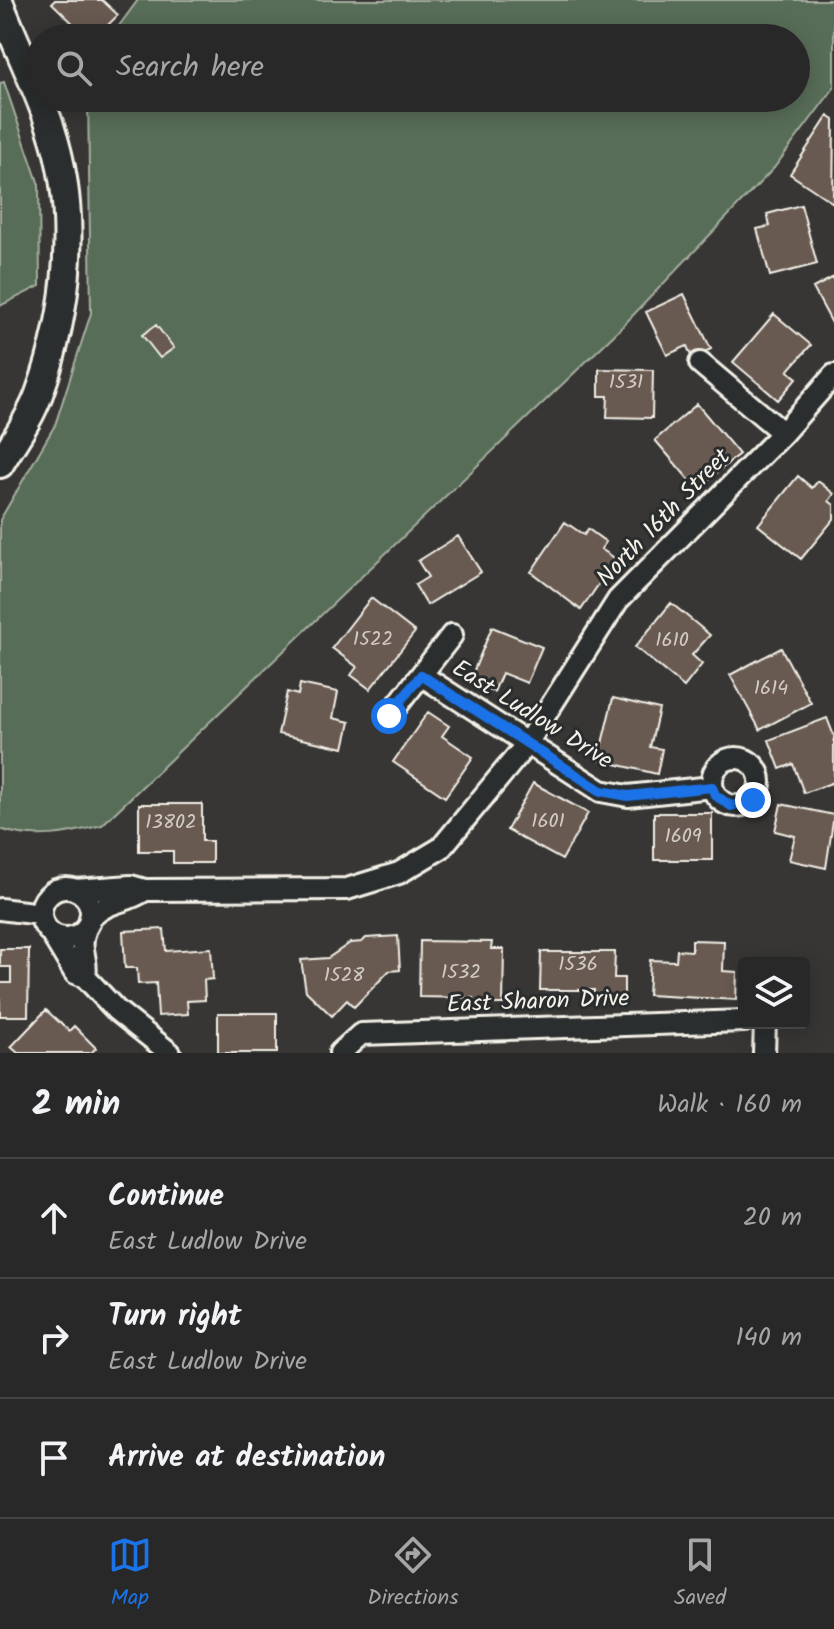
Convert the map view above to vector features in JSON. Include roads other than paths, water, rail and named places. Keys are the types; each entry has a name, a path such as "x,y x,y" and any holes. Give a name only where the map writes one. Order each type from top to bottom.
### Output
{"street":[{"path":"0,4 24,63"},
{"path":"0,464 38,397 59,323 68,248 64,189 51,130 44,112"},
{"path":"700,363 783,433"},
{"name":"North 16th Street","path":"75,890 131,886 145,890 347,889 399,873 441,848 526,745 618,600 783,433 834,375"},
{"name":"East Ludlow Drive","path":"389,716 452,635"},
{"name":"East Ludlow Drive","path":"421,675 601,791 628,796 712,787"},
{"path":"41,914 52,893 75,890 90,905 88,923 80,941 85,977"},
{"name":"North 16th Street","path":"88,923 106,903 132,899 145,890"},
{"path":"0,909 41,914"},
{"path":"41,914 75,973 85,977 116,1010 170,1053"},
{"path":"51,933 73,937 88,923"},
{"name":"East Sharon Drive","path":"340,1053 361,1034 738,1021"},
{"path":"764,1053 765,1029"}]}
